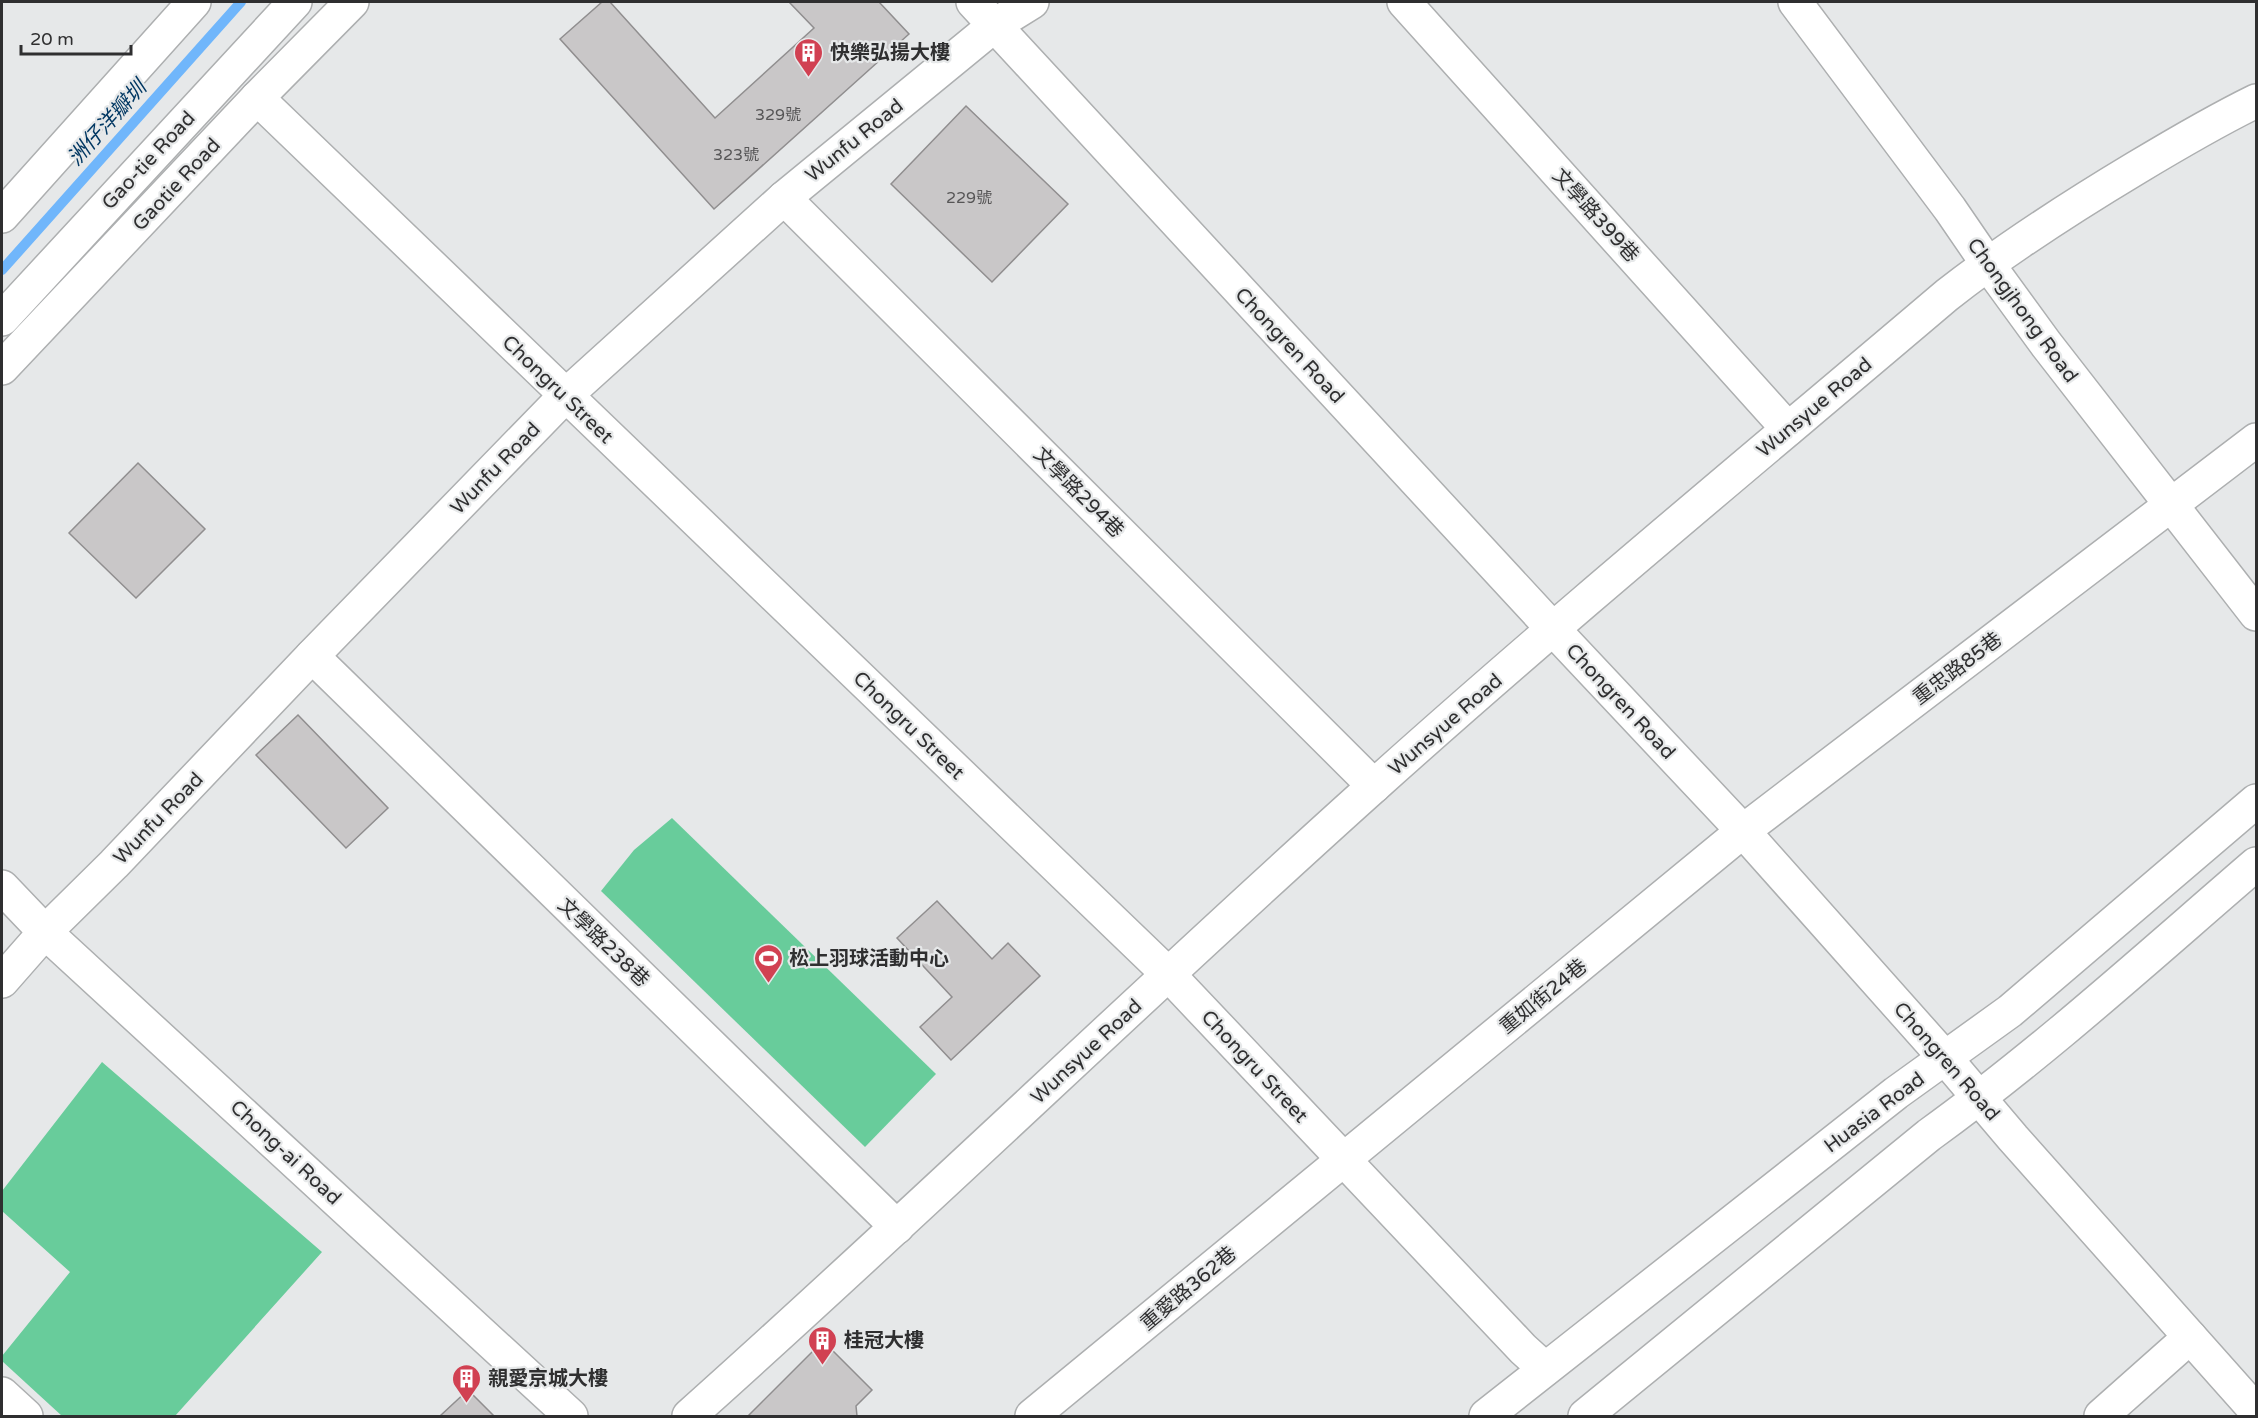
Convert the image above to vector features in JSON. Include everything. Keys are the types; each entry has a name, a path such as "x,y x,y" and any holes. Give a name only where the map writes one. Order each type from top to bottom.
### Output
{"street":[{"path":"2,216 194,2"},
{"name":"Gao-tie Road","path":"2,319 295,2"},
{"name":"Gaotie Road","path":"2,368 257,98 352,2"},
{"name":"Chongren Road","path":"973,2 1743,831 2256,1411"},
{"name":"Wunfu Road","path":"2,981 45,932 114,864 312,656 566,396 783,198 995,25 1032,2"},
{"name":"文學路399巷","path":"1404,2 1788,429"},
{"name":"Chongjhong Road","path":"1812,8 1987,263 2046,344 2256,614"},
{"name":"Chongru Street","path":"257,98 1169,975 1343,1160 1545,1369"},
{"name":"Wunsyue Road","path":"688,1416 897,1227 1374,786 1553,629 1947,295 1987,263 2043,224 2218,119 2256,101"},
{"name":"文學路294巷","path":"783,198 1374,786"},
{"name":"重忠路85巷","path":"1743,831 2256,440"},
{"name":"文學路238巷","path":"312,656 897,1227"},
{"name":"Huasia Road","path":"1486,1416 1896,1093 2010,1011 2256,801"},
{"name":"重如街24巷","path":"1343,1160 1743,831"},
{"path":"1585,1416 1929,1135 1980,1098 2256,864"},
{"name":"Chong-ai Road","path":"2,887 45,932 571,1416"},
{"name":"重愛路362巷","path":"1032,1416 1343,1160"},
{"path":"2101,1416 2190,1337"},
{"path":"2,1394 26,1416"}],"green space":[{"name":"松上羽球活動中心","path":"672,818 936,1074 865,1147 601,891 634,850"},
{"path":"102,1062 322,1252 175,1416 62,1416 2,1361 2,1356 70,1272 2,1211 2,1191"}],"building":[{"name":"快樂弘揚大樓","path":"602,2 610,2 715,118 814,28 789,2 879,2 909,34 714,209 560,39"},
{"path":"966,106 1068,204 992,282 891,184"},
{"path":"138,463 205,529 136,598 69,533"},
{"path":"298,715 388,808 346,848 256,755"},
{"path":"937,901 992,959 1008,943 1040,976 951,1060 920,1027 952,997 897,938"},
{"name":"桂冠大樓","path":"823,1341 872,1390 856,1406 857,1416 748,1416"},
{"name":"親愛京城大樓","path":"468,1390 494,1416 440,1416"}],"waterway":[{"name":"洲仔洋瓣圳","path":"2,270 241,2"}],"place":[{"name":"快樂弘揚大樓","path":"809,78"},
{"name":"松上羽球活動中心","path":"768,984"},
{"name":"桂冠大樓","path":"823,1366"},
{"name":"親愛京城大樓","path":"467,1404"}]}
